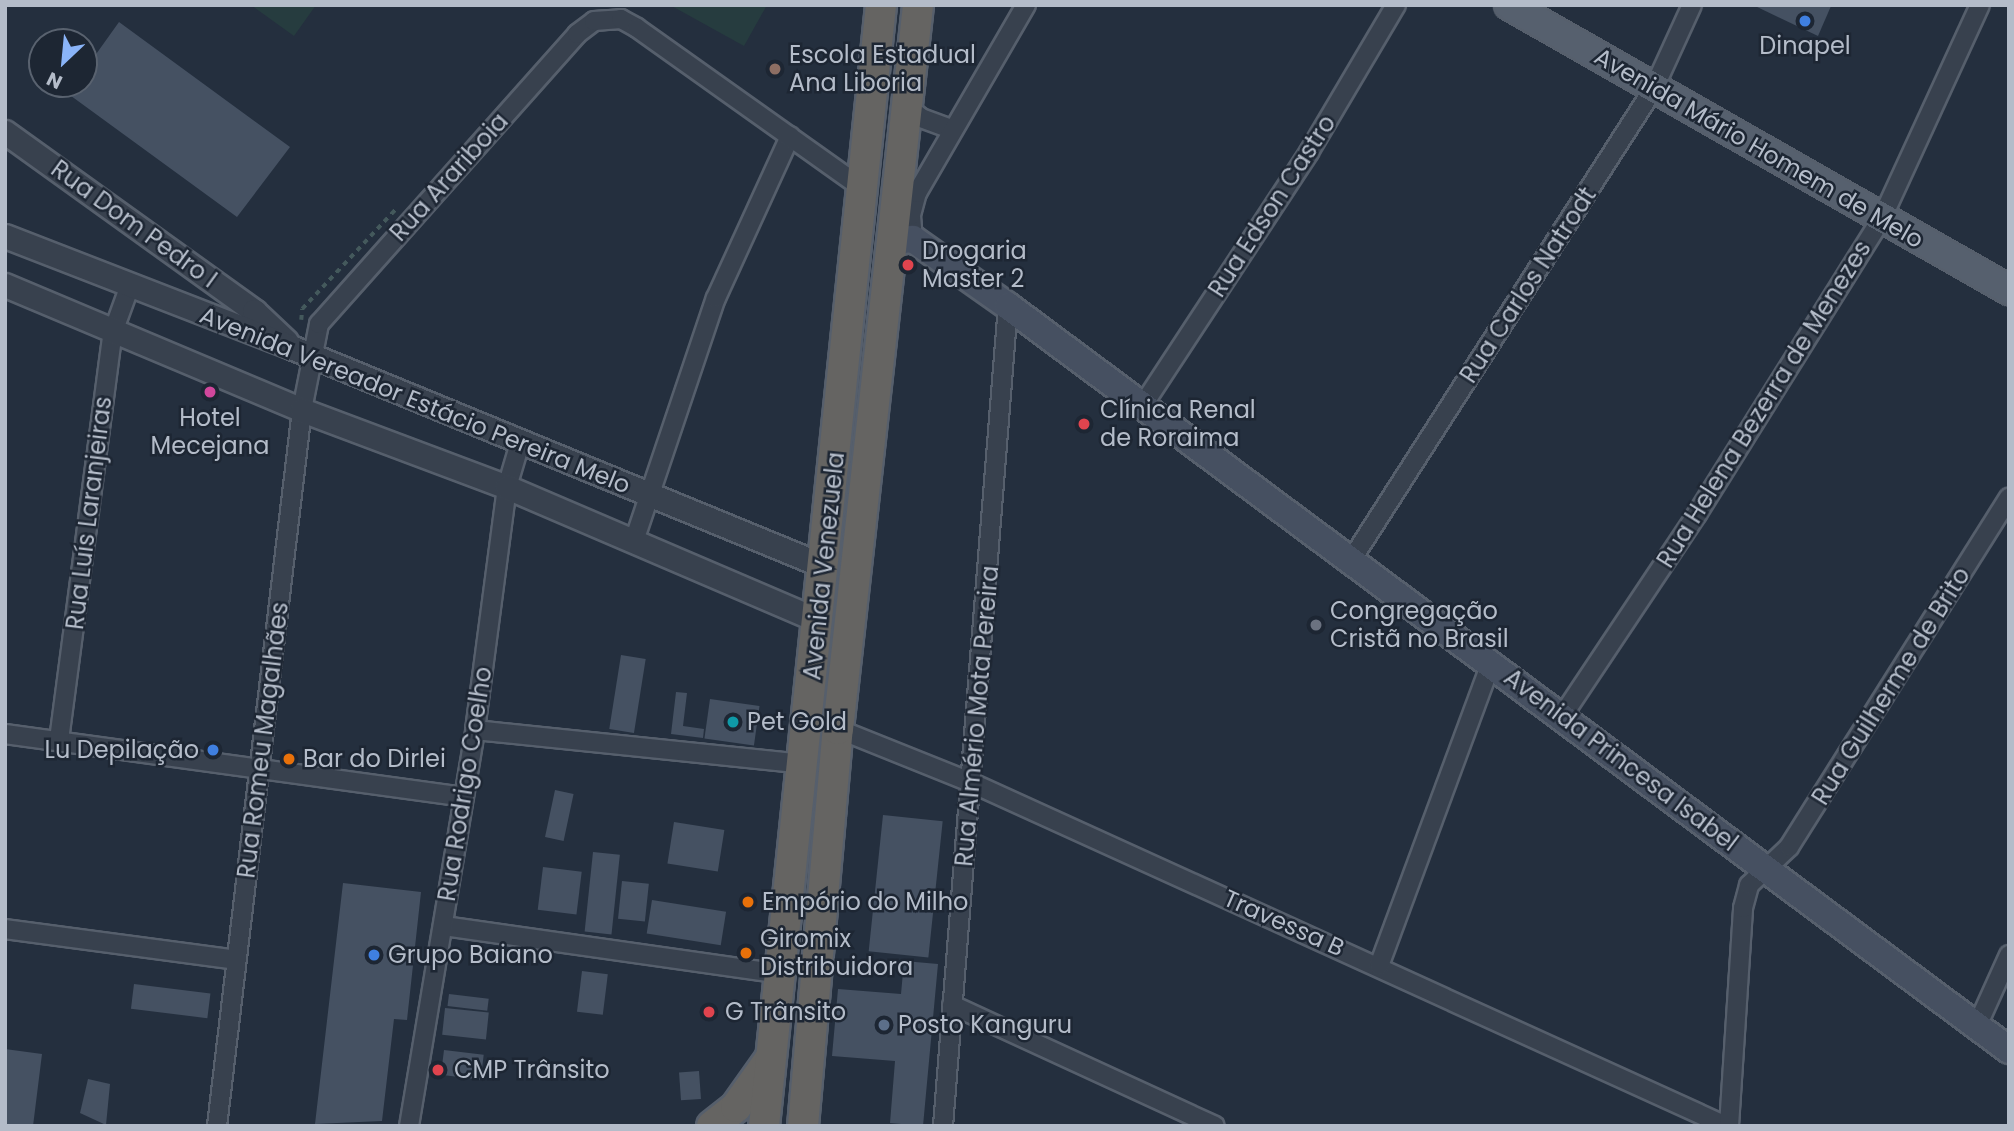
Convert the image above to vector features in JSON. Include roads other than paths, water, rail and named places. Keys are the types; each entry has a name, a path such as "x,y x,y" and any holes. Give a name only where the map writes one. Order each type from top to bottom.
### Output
{"highway":[{"name":"Avenida Venezuela","path":"764,1126 881,5"},
{"name":"Avenida Venezuela","path":"803,1126 838,729 879,365 902,243 908,107 918,5"},
{"path":"846,349 850,369 860,376 869,376 879,365"},
{"path":"712,1126 736,1107 772,1056"}],"main road":[{"name":"Avenida Mário Homem de Melo","path":"1508,5 2009,290"},
{"name":"Avenida Princesa Isabel","path":"902,243 1008,306 1563,715 2009,1050"}],"street":[{"path":"902,243 917,193 951,129 1026,5"},
{"name":"Rua Edson Castro","path":"1143,405 1309,152 1396,5"},
{"name":"Rua Carlos Natrodt","path":"1352,559 1654,88 1692,5"},
{"name":"Rua Helena Bezerra de Menezes","path":"1563,715 1698,513 1882,218 1980,5"},
{"name":"Rua Arariboia","path":"301,351 336,303 577,34 608,18 636,28 790,136"},
{"path":"908,107 921,118 951,129"},
{"name":"Rua Dom Pedro I","path":"5,132 254,311 301,351"},
{"path":"634,541 716,298 790,136 863,188"},
{"name":"Avenida Vereador Estácio Pereira Melo","path":"5,236 129,288 301,351 824,566"},
{"name":"Avenida Vereador Estácio Pereira Melo","path":"5,285 302,410 506,487 818,620"},
{"name":"Rua Luís Laranjeiras","path":"59,740 113,332 129,288"},
{"name":"Rua Almério Mota Pereira","path":"943,1126 1008,306"},
{"name":"Rua Romeu Magalhães","path":"217,1126 302,410 301,351"},
{"name":"Rua Rodrigo Coelho","path":"409,1126 475,730 506,487 520,443"},
{"name":"Rua Guilherme de Brito","path":"1727,1126 1743,908 1749,885 1789,847 2009,498"},
{"path":"1379,966 1491,663"},
{"name":"Travessa B","path":"838,729 972,783 1727,1126"},
{"path":"475,730 803,764"},
{"path":"5,734 464,797"},
{"path":"444,926 781,974"},
{"path":"5,929 236,960"},
{"path":"1978,1026 2009,955"},
{"path":"952,1005 1215,1126"}],"place":[{"name":"Dinapel","path":"1805,21"},
{"name":"Escola Estadual Ana Liboria","path":"775,69"},
{"name":"Drogaria Master 2","path":"908,265"},
{"name":"Hotel Mecejana","path":"210,392"},
{"name":"Clínica Renal de Roraima","path":"1084,424"},
{"name":"Congregação Cristã no Brasil","path":"1316,625"},
{"name":"Pet Gold","path":"733,722"},
{"name":"Lu Depilação","path":"213,750"},
{"name":"Bar do Dirlei","path":"289,759"},
{"name":"Empório do Milho","path":"748,902"},
{"name":"Giromix Distribuidora","path":"746,953"},
{"name":"Grupo Baiano","path":"374,955"},
{"name":"G Trânsito","path":"709,1012"},
{"name":"Posto Kanguru","path":"884,1025"},
{"name":"CMP Trânsito","path":"438,1070"}]}
